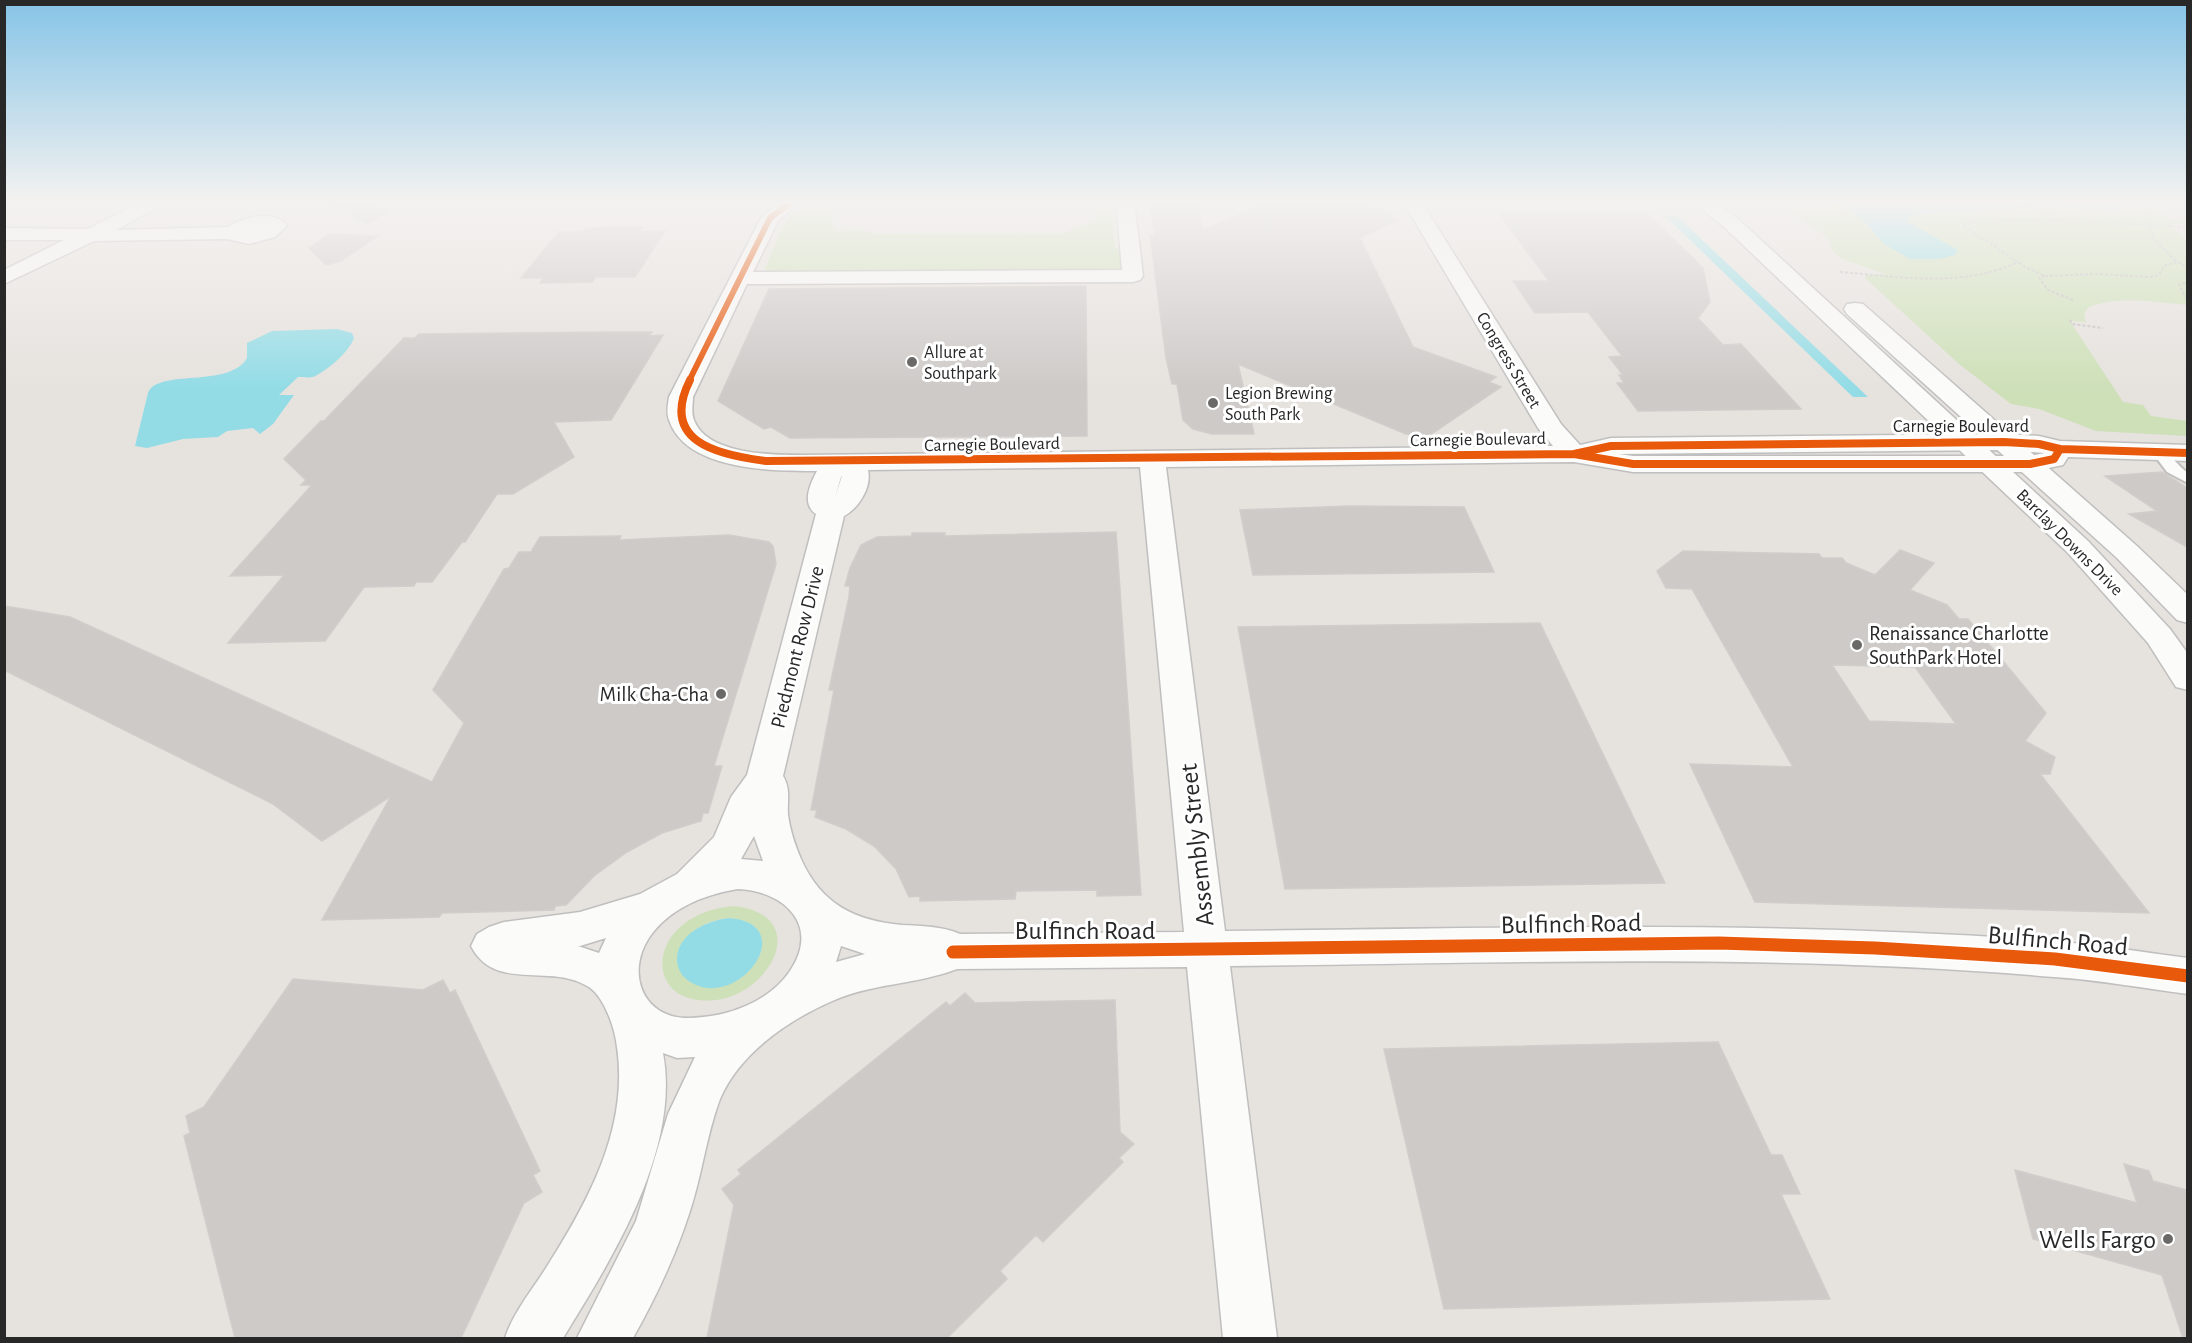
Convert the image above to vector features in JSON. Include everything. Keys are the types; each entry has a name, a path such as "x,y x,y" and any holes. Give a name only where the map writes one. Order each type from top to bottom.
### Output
{"street":[{"path":"4,278 35,263"},
{"name":"Carnegie Boulevard","path":"748,263 681,397 678,413 681,423 698,442 733,456 778,462 845,462 1574,454 1632,464 2030,464 2054,459 2060,449"},
{"path":"740,278 1133,276 1132,263"},
{"name":"Congress Street","path":"1449,263 1551,428 1574,454"},
{"name":"Barclay Downs Drive","path":"1774,263 2078,547 2159,636 2187,679"},
{"name":"Barclay Downs Drive","path":"1801,263 2127,552 2187,613"},
{"name":"Carnegie Boulevard","path":"1574,454 1611,446 1966,442 2039,444 2060,449 2187,453"},
{"name":"Assembly Street","path":"1152,459 1250,1338"},
{"name":"Piedmont Row Drive","path":"532,1338 596,1235 628,1166 641,1109 643,1079 642,1052 626,1002 618,962 623,946 634,928 671,896 703,875 721,856 741,826 755,787 763,782 831,512 822,506 821,497 829,473 845,462"},
{"name":"Piedmont Row Drive","path":"604,1338 638,1276 655,1236 671,1193 692,1107 698,1093 719,1060 805,983 818,957 820,930 806,900 789,874 773,836 770,818 770,785 763,782"},
{"name":"Piedmont Row Drive","path":"671,896 717,877 749,874 777,880 806,900"},
{"path":"626,1002 605,975 584,965 546,957 500,955 492,946 509,938 548,935 638,913 671,896"},
{"name":"Bulfinch Road","path":"806,900 823,918 852,933 892,941 940,944 953,952"},
{"name":"Bulfinch Road","path":"770,1015 838,980 877,968 938,959 953,952 1208,951 1737,943 2055,959 2187,976"},
{"name":"Piedmont Row Drive","path":"626,1002 654,1030 692,1039 725,1035 770,1015"}],"lane":[{"path":"2159,452 2172,469 2187,479"}],"path":[{"path":"1840,272 1965,277 1998,273 2017,263"},
{"path":"2019,263 2045,276"},
{"path":"2073,300 2049,291 2041,284 2039,278 2097,273 2151,277 2159,275 2164,266 2175,263"},
{"path":"2187,282 2179,285 2187,299"},
{"path":"2070,320 2072,324 2103,328"}],"green space":[{"path":"768,263 1122,263 1122,269 768,273 765,269"},
{"path":"1853,263 2187,263 2187,305 2138,300 2113,301 2089,307 2084,314 2086,322 2070,321 2123,402 2143,405 2151,416 2187,421 2187,436 2096,431 2039,409 2011,404 1959,364 1865,278 1866,275 1885,274"},
{"path":"733,906 760,913 774,926 777,943 772,962 759,979 740,992 718,1000 693,999 681,995 666,979 663,969 665,948 679,928 691,919 704,912","holes":["728,918 743,921 760,933 762,942 761,952 756,961 738,980 677,959 684,942 703,925"]}],"water":[{"path":"1713,263 1726,263 1868,397 1853,397"},
{"path":"337,329 352,333 354,338 347,349 325,370 313,377 298,377 279,395 294,395 273,424 260,434 253,428 227,431 218,437 183,439 147,448 135,446 148,393 154,386 165,381 225,373 238,367 247,358 247,343 272,331"},
{"path":"728,918 750,923 760,934 762,948 756,962 744,976 728,985 710,988 692,983 682,974 677,961 682,943 694,930 711,922"}],"building":[{"path":"534,263 644,263 635,277 596,277 592,282 540,283 544,278 521,278"},
{"path":"1154,263 1372,263 1413,347 1496,377 1489,382 1501,387 1430,435 1406,434 1238,364 1254,434 1212,434 1193,429 1183,420 1177,384 1172,384 1166,358"},
{"path":"1535,263 1698,263 1703,268 1710,302 1698,318 1723,345 1741,344 1801,409 1638,411 1617,383 1624,383 1619,375 1623,375 1609,357 1622,356 1588,312 1535,313 1513,281 1549,281"},
{"name":"Allure at Southpark","path":"1086,286 1087,436 790,438 771,427 764,429 718,401 769,289"},
{"path":"652,332 649,336 663,335 611,420 554,422 574,457 513,494 497,494 465,542 462,542 432,582 416,582 414,586 364,587 325,641 228,643 284,575 230,576 312,485 301,485 306,480 284,459 404,338 415,338 419,334"},
{"path":"2162,472 2187,488 2187,547 2129,514 2157,511 2105,476"},
{"path":"1351,506 1464,507 1494,572 1253,575 1240,510"},
{"path":"1116,532 1141,895 1097,896 1097,890 1016,891 1015,899 920,901 920,896 909,897 896,869 874,846 846,829 815,817 817,810 811,810 834,690 829,690 849,597 850,586 845,586 850,568 861,545 877,537 912,536 912,533 945,533 945,536"},
{"path":"729,535 769,542 773,546 776,564 714,766 722,766 708,813 703,813 701,821 662,833 627,852 594,876 566,905 555,906 554,910 442,913 439,917 322,920 391,796 322,841 273,804 4,670 4,606 70,617 432,782 464,723 433,690 504,569 509,568 519,552 531,552 540,537 621,536 619,540"},
{"path":"1900,550 1934,563 1910,590 1947,605 1959,619 1968,619 2046,713 2025,741 2055,757 2050,774 2040,774 2149,913 1755,902 1690,764 1793,767 1692,589 1666,588 1657,571 1683,551 1819,554 1822,558 1842,558 1846,563 1875,575","holes":["1832,665 1915,667 1956,724 1869,721"]},
{"path":"1540,623 1665,883 1285,889 1238,627"},
{"path":"293,979 423,990 443,980 450,993 455,990 540,1171 533,1175 542,1192 524,1203 461,1338 235,1338 184,1136 190,1133 186,1116 204,1107"},
{"path":"965,993 975,1003 1115,1000 1120,1132 1134,1144 1119,1158 1123,1162 1043,1242 1036,1235 1000,1271 1007,1279 947,1338 707,1338 734,1205 722,1189 741,1174 738,1170 946,1002 950,1006"},
{"path":"1718,1042 1771,1155 1782,1155 1800,1194 1781,1194 1830,1299 1444,1309 1384,1049"},
{"path":"2124,1164 2149,1171 2153,1181 2187,1190 2187,1338 2183,1338 2162,1275 2033,1239 2015,1170 2137,1203"}],"cycle path":[{"path":"748,263 681,397 680,418 688,433 703,445 722,453 766,461 804,463 1574,454"},
{"path":"2060,449 2054,459 2030,464 1633,464 1574,454 1611,446 2004,442 2039,444 2060,449 2188,453"},
{"path":"953,952 1719,943 1875,948 2055,959 2188,976"}],"place":[{"name":"Allure at Southpark","path":"912,362"},
{"name":"Legion Brewing South Park","path":"1213,403"},
{"name":"Renaissance Charlotte SouthPark Hotel","path":"1857,645"},
{"name":"Milk Cha-Cha","path":"721,694"},
{"name":"Wells Fargo","path":"2168,1239"}]}
